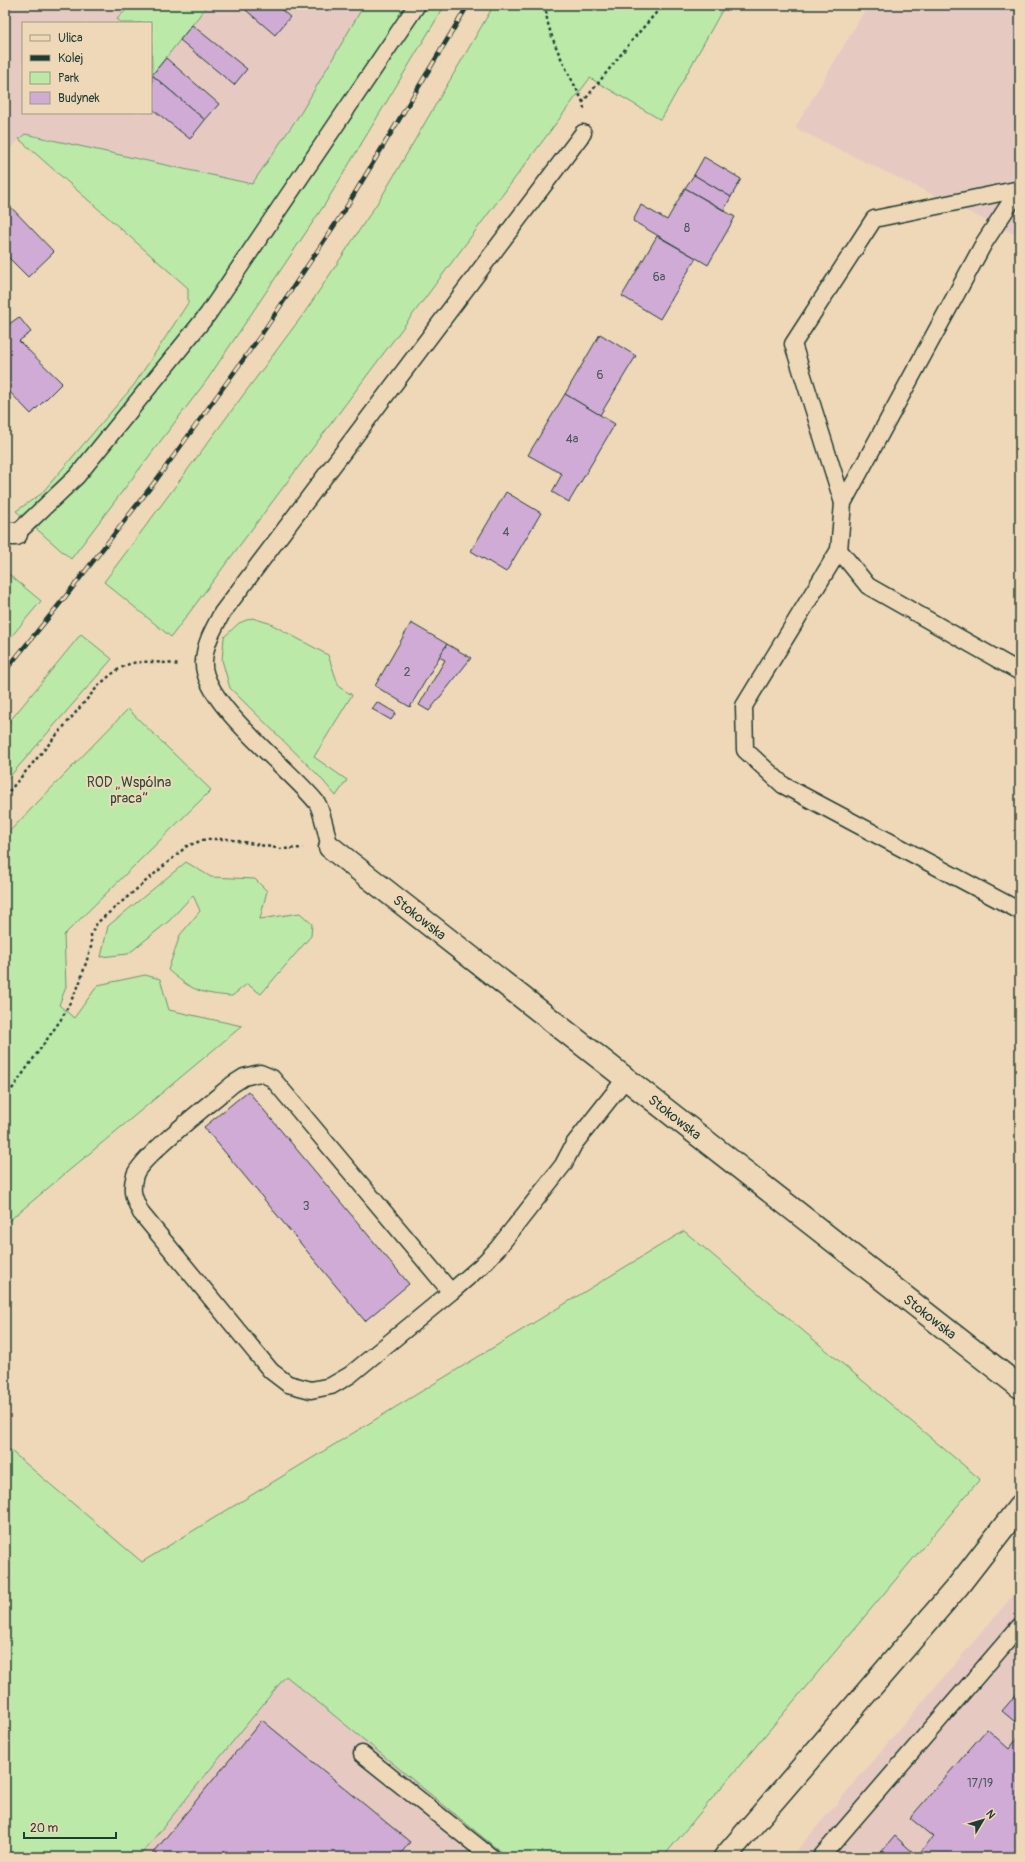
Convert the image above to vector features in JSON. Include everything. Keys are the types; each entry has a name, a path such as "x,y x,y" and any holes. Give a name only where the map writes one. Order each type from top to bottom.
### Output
{"street":[{"name":"Stokowska","path":"330,847 1020,1387"},
{"path":"725,1857 958,1586 1020,1506"}],"lane":[{"path":"11,534 78,476 208,314 417,5"},
{"path":"330,847 318,804 238,722 218,699 206,678 204,662 208,640 222,613 583,133"},
{"path":"1020,189 874,219 793,344 843,503 839,550 744,706 745,750 782,785 1020,911"},
{"path":"843,503 984,243 1020,189"},
{"path":"839,550 868,586 1020,672"},
{"path":"451,1292 272,1078 260,1073 244,1077 233,1084 149,1156 135,1174 132,1193 141,1213 271,1371 288,1384 311,1390 331,1386 350,1375 451,1292 481,1266 498,1248 563,1165 574,1144 626,1078"},
{"path":"821,1857 1020,1626"},
{"path":"362,1754 491,1857"}],"path":[{"path":"546,5 546,12 551,31 561,57 583,102 585,116 583,133"},
{"path":"583,102 634,38 664,5"},
{"path":"5,796 99,684 115,672 129,664 163,662 205,670"},
{"path":"5,1099 62,1018 79,985 91,947 91,934 97,923 187,846 206,840 227,838 282,849 330,847"}],"shaded area":[{"path":"5,5 373,5 188,288 20,139 5,154"},
{"path":"868,5 1020,5 1020,237 795,128"},
{"path":"1020,1587 1020,1857 791,1857"},
{"path":"286,1676 507,1857 139,1857"}],"green space":[{"path":"131,5 208,5 152,75 152,22 121,22 117,19"},
{"path":"364,5 445,5 325,204 207,380 71,559 16,511 41,494 134,385 188,303 188,288 19,139 25,134 252,184 302,111"},
{"path":"494,5 725,5 661,120 590,78 171,637 104,582 305,312 382,196"},
{"path":"5,571 41,601 5,644"},
{"path":"252,618 269,623 328,655 339,687 352,695 314,757 347,780 336,796 319,776 230,688 222,660 224,637 239,623"},
{"path":"81,634 112,659 5,782 5,727"},
{"name":"ROD „Wspólna praca”","path":"128,709 211,790 64,935 66,987 59,1005 74,1018 98,985 145,975 160,979 169,1010 242,1026 5,1224 5,836"},
{"path":"186,862 211,877 255,879 267,891 260,919 300,913 312,924 311,936 261,994 247,984 232,996 204,992 197,990 183,982 168,970 180,935 200,911 193,895 169,921 128,954 101,957 108,926"},
{"path":"684,1231 980,1479 663,1857 507,1857 286,1676 139,1857 5,1857 5,1446 142,1562"}],"building":[{"path":"240,5 276,5 290,17 275,35"},
{"path":"192,25 247,69 234,85 180,40"},
{"path":"166,58 219,104 205,120 152,75"},
{"path":"152,75 205,120 190,139 152,109"},
{"path":"704,157 741,179 731,197 694,175"},
{"path":"694,175 731,197 724,210 685,188"},
{"path":"685,188 735,217 708,265 633,221 641,205 667,220"},
{"path":"5,201 54,252 28,277 5,254"},
{"path":"657,236 696,258 660,319 622,296"},
{"path":"19,317 31,332 19,341 62,383 31,414 5,387 5,327"},
{"path":"600,334 636,356 600,415 565,394"},
{"path":"565,394 615,424 569,502 552,492 562,474 528,455"},
{"path":"506,492 541,513 506,572 471,551"},
{"path":"411,623 447,644 410,707 375,686"},
{"path":"447,644 471,658 429,711 419,705 445,660 439,657"},
{"path":"377,702 396,713 391,720 372,709"},
{"path":"248,1091 409,1284 365,1321 204,1127"},
{"path":"1020,1690 1020,1726 1002,1711"},
{"path":"262,1720 410,1842 398,1857 150,1857"},
{"path":"987,1729 1009,1749 1020,1735 1020,1857 877,1857 895,1836 917,1856 933,1837 910,1818"}],"railway":[{"path":"5,671 66,596 157,479 261,335 344,211 468,5"}]}
